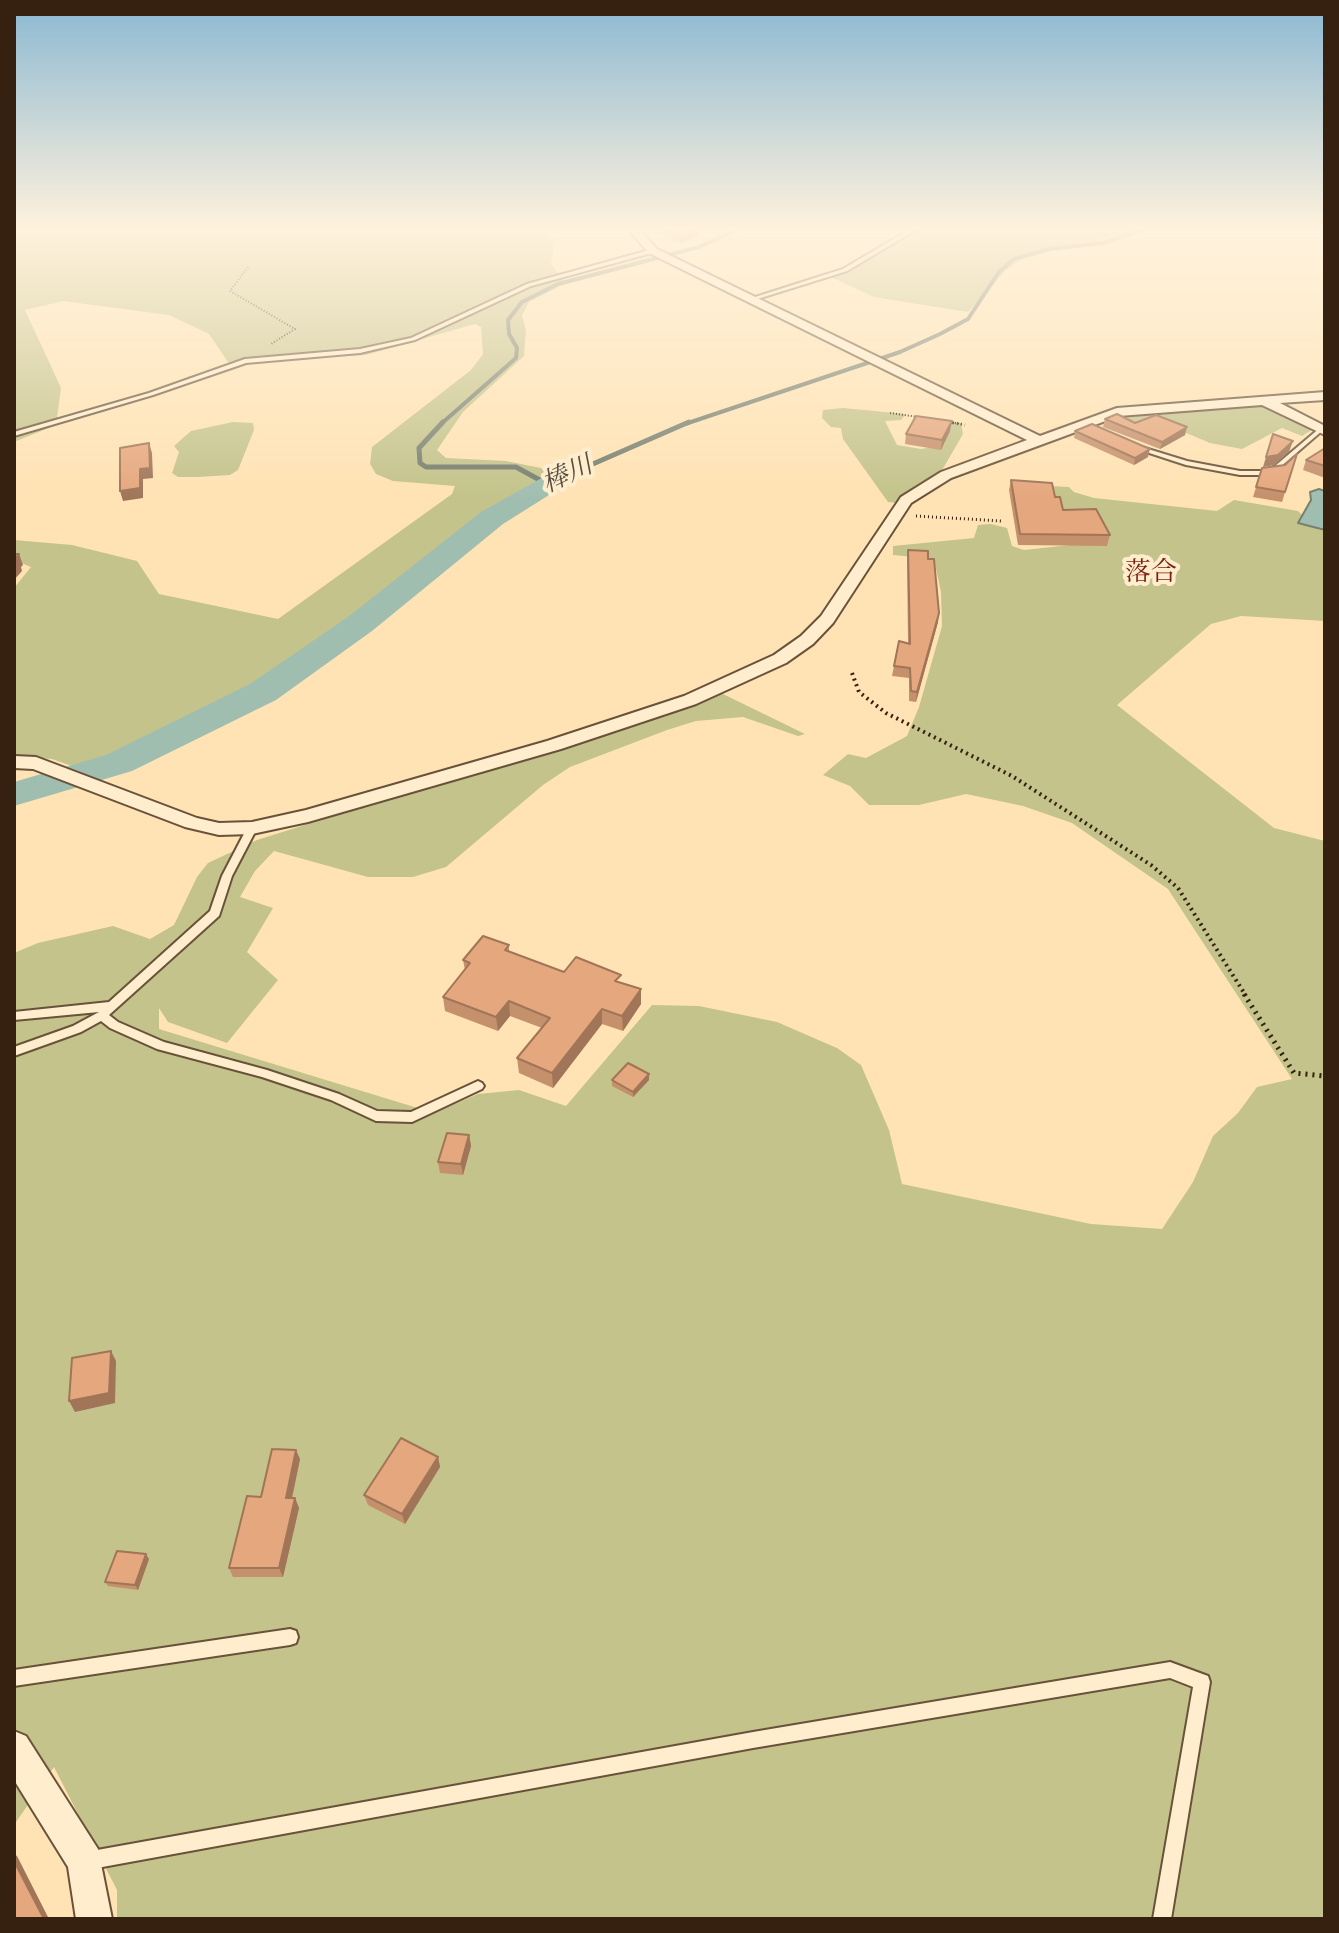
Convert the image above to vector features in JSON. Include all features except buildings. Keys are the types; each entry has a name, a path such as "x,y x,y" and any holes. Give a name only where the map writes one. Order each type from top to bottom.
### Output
{"street":[{"path":"791,318 1038,440"},
{"path":"14,762 36,763 192,823 219,829 252,828 554,745 690,700 743,678 789,653 827,619 906,500 946,475 1130,410 1325,396"},
{"path":"1267,402 1323,430"},
{"path":"14,1748 85,1862 94,1919"}],"lane":[{"path":"14,434 250,359 360,351 403,342 462,318"},
{"path":"1132,445 1186,463 1240,473 1271,473 1323,430"},
{"path":"14,1052 77,1029 102,1015 215,913 227,876 252,828"},
{"path":"14,1016 114,1006"},
{"path":"102,1015 114,1025 161,1046 263,1073 335,1097 376,1116 412,1117 478,1086"},
{"path":"14,1678 290,1637"},
{"path":"85,1862 737,1743 1170,1670 1202,1682 1162,1919"}],"path":[{"path":"250,359 254,353 295,329 277,318"},
{"path":"890,413 920,418"},
{"path":"935,420 965,425"},
{"path":"914,516 1001,521"},
{"path":"852,673 859,692 886,713 1012,776 1151,865 1178,888 1294,1073 1325,1076"}],"green space":[{"path":"14,318 29,318 61,388 56,425 14,442"},
{"path":"176,318 523,318 526,330 524,356 463,412 437,450 446,458 506,461 541,468 550,478 550,485 463,547 358,636 317,664 214,723 103,777 52,759 14,756 14,588 31,567 14,560 14,540 72,545 137,561 159,594 278,619 452,494 455,486 393,481 376,474 370,464 372,447 471,370 483,354 481,327 475,324 366,355 228,362 209,334"},
{"path":"1224,399 1271,399 1321,424 1302,436 1282,428 1242,449 1210,443 1165,424 1130,425 1111,416"},
{"path":"843,408 906,414 901,420 885,421 897,445 921,449 944,445 948,430 913,423 915,418 961,423 963,434 941,472 916,485 897,503 888,502 843,439 841,428 831,427 822,418 823,410"},
{"path":"233,422 253,423 254,430 238,470 230,475 198,477 178,477 172,473 179,452 174,446 191,431"},
{"path":"1050,486 1069,487 1074,492 1094,498 1217,511 1234,500 1298,511 1317,529 1325,531 1325,621 1241,616 1211,624 1117,705 1274,828 1325,841 1325,1919 117,1919 117,1890 54,1767 14,1825 14,953 38,943 113,926 150,939 174,925 197,877 208,863 257,840 723,694 805,734 798,736 743,717 696,721 667,730 570,767 543,785 446,867 413,877 368,877 274,851 255,871 240,897 273,908 247,952 278,980 227,1043 168,1022 159,1008 159,1029 434,1113 478,1094 519,1090 566,1106 652,1005 699,1006 777,1022 837,1048 861,1065 889,1130 902,1184 1091,1224 1162,1229 1193,1182 1213,1136 1238,1113 1257,1087 1292,1079 1168,889 1072,823 1023,806 966,794 919,805 869,805 850,786 823,775 848,754 866,758 907,736 919,707 942,626 941,592 934,559 893,555 893,546 974,538 978,525 991,524 1007,528 1012,546 1024,550 1107,541 1063,514"}],"shaded area":[{"path":"1325,491 1325,530 1298,523 1311,500 1310,492"}],"waterway":[{"path":"442,423 516,358 517,348 509,334 509,318"},
{"name":"棒川","path":"685,424 900,352 969,318"},
{"path":"442,423 419,448 420,463 426,467 516,467 547,484 689,422"},
{"name":"棒川","path":"14,794 119,763 263,692 360,624 492,518 547,484"}],"district":[{"name":"落合","path":"1151,574"}]}
